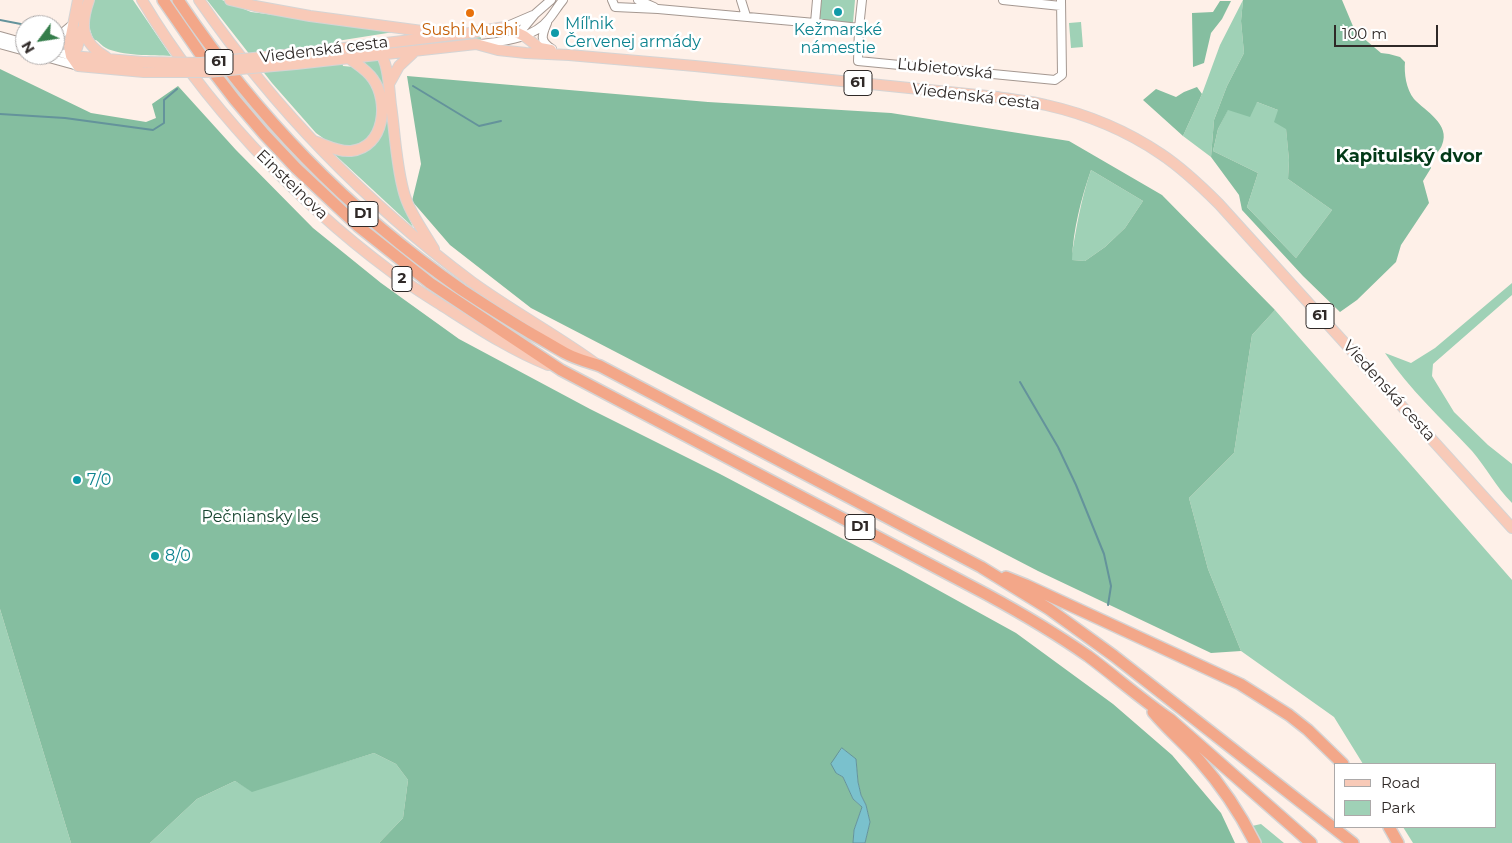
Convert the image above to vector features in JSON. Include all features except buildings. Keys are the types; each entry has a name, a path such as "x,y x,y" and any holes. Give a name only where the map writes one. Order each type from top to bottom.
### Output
{"highway":[{"name":"D1","path":"163,0 235,100 283,154 358,226 430,283 562,370 1001,602 1055,634 1088,657 1146,703"},
{"name":"D1","path":"178,0 224,65 269,119 311,164 367,217 438,273 503,317 566,354 600,366 981,567"},
{"path":"981,567 1026,585 1240,684 1295,720 1328,748 1342,763"},
{"path":"981,567 1095,641 1353,843"},
{"path":"1146,703 1219,784 1256,843"},
{"path":"1146,703 1170,719 1311,843"},
{"path":"1390,828 1398,843"}],"main road":[{"path":"67,59 78,0"},
{"path":"67,59 77,48 89,0"},
{"path":"199,0 241,58 311,140 371,198 439,257 508,307 600,366"},
{"path":"230,0 302,14 451,35"},
{"name":"Einsteinova","path":"142,1 188,68 228,118 264,158 322,215 389,270 440,304 524,355 562,370"},
{"path":"83,28 95,50 109,59"},
{"name":"Viedenská cesta","path":"67,59 78,66 144,67 207,72 296,59 367,45 505,28 540,48 569,55"},
{"name":"Viedenská cesta","path":"296,59 350,59 476,44 498,50 695,66 997,97 1046,105 1083,116 1123,132 1162,155 1219,204 1512,528"},
{"path":"367,45 379,51 384,60 405,199 439,257"},
{"path":"389,84 398,66 415,51"},
{"name":"Viedenská cesta","path":"67,59 109,59 144,67"},
{"path":"311,140 333,148 350,151 366,146 378,133 382,116 378,88 364,69 350,59"}],"street":[{"path":"542,54 521,47 518,44 519,36 535,14 551,0"},
{"path":"553,50 545,44 543,33 562,0"},
{"path":"612,0 615,7 746,16 858,28 862,0"},
{"path":"638,0 658,9"},
{"path":"740,0 746,16"},
{"path":"815,23 817,0"},
{"path":"1003,0 1061,3"},
{"name":"Ľubietovská","path":"858,28 858,61 1055,80 1062,74 1061,3"},
{"path":"505,28 535,14"},
{"path":"476,44 519,36 544,25 549,20"},
{"path":"65,30 72,24"},
{"path":"0,36 15,40"},
{"path":"0,44 15,48"}],"green space":[{"path":"93,0 133,0 171,56 137,55 112,51 94,40 89,20"},
{"path":"207,0 222,0 251,12 400,31 337,41 343,66 354,67 367,77 375,91 379,119 368,140 349,147 330,143 316,133 272,83"},
{"name":"Kežmarské námestie","path":"821,0 855,0 853,23 819,19"},
{"path":"1243,0 1241,21 1244,53 1227,86 1214,120 1211,157 1183,136 1202,94 1220,45"},
{"path":"1243,0 1342,0 1355,31 1381,53 1400,57 1405,62 1406,81 1411,95 1440,124 1443,131 1442,145 1430,161 1431,168 1423,181 1429,203 1401,245 1396,262 1357,300 1340,312 1303,276 1242,210 1239,195 1211,157 1214,120 1227,86 1244,53 1241,21","holes":["1257,102 1278,110 1274,122 1286,129 1289,160 1288,179 1332,210 1296,258 1247,207 1258,173 1213,151 1218,129 1228,110 1250,117"]},
{"path":"1220,1 1231,1 1222,19 1211,33 1204,63 1193,67 1192,13 1213,12"},
{"path":"1081,22 1083,47 1071,48 1069,23"},
{"path":"481,36 481,39 382,51 379,48"},
{"path":"381,59 398,188 402,203 413,227 332,152 357,154 386,113 360,62"},
{"name":"Pečniansky les","path":"0,69 91,113 146,122 156,118 152,104 178,86 236,150 313,228 381,283 459,339 900,569 1016,633 1113,704 1172,755 1221,813 1235,843 865,843 870,822 858,782 856,760 842,748 837,756 836,773 843,777 853,799 862,807 854,830 853,843 379,843 403,818 408,780 396,764 374,753 252,792 235,781 197,799 150,843 71,843 0,609"},
{"path":"407,76 708,102 891,113 1069,141 1162,195 1275,310 1252,335 1234,453 1189,498 1208,569 1241,651 1211,653 1038,571 531,308 450,245 412,201 421,164","holes":["1091,170 1143,201 1125,228 1105,247 1085,261 1072,260 1078,215"]},
{"path":"1197,87 1202,94 1183,136 1143,100 1156,89 1176,97"},
{"path":"1257,102 1278,110 1286,128 1289,160 1288,179 1332,210 1296,258 1247,207 1258,173 1213,151 1218,129 1228,109"},
{"path":"1091,170 1143,201 1125,228 1105,247 1085,261 1071,260 1082,203"},
{"path":"1512,283 1512,295 1433,364 1432,376 1454,412 1488,445 1512,464 1512,503 1472,451 1415,391 1385,353 1411,363 1435,348"},
{"path":"1275,310 1512,580 1512,843 1413,843 1404,828 1497,828 1497,763 1362,763 1334,717 1241,651 1208,569 1189,498 1234,453 1252,335"},
{"path":"0,609 71,843 0,843"},
{"path":"374,753 396,764 408,780 403,818 379,843 150,843 197,799 235,781 252,791"},
{"path":"1261,824 1284,843 1261,843 1252,826"}],"water":[{"path":"842,748 856,759 858,782 870,822 865,843 853,843 854,830 862,807 853,799 843,777 836,773 831,764"}],"waterway":[{"path":"0,20 15,23"},
{"path":"413,86 479,126 501,121"},
{"path":"0,114 65,118 153,130 164,123 164,100 177,89"},
{"path":"1020,382 1058,447 1076,485 1104,554 1111,586 1108,605"}],"place":[{"name":"Kežmarské námestie","path":"838,12"},
{"name":"Sushi Mushi","path":"470,13"},
{"name":"Míľnik Červenej armády","path":"555,33"},
{"name":"7/0","path":"77,480"},
{"name":"8/0","path":"155,556"}],"district":[{"name":"Kapitulský dvor","path":"1409,157"}]}
